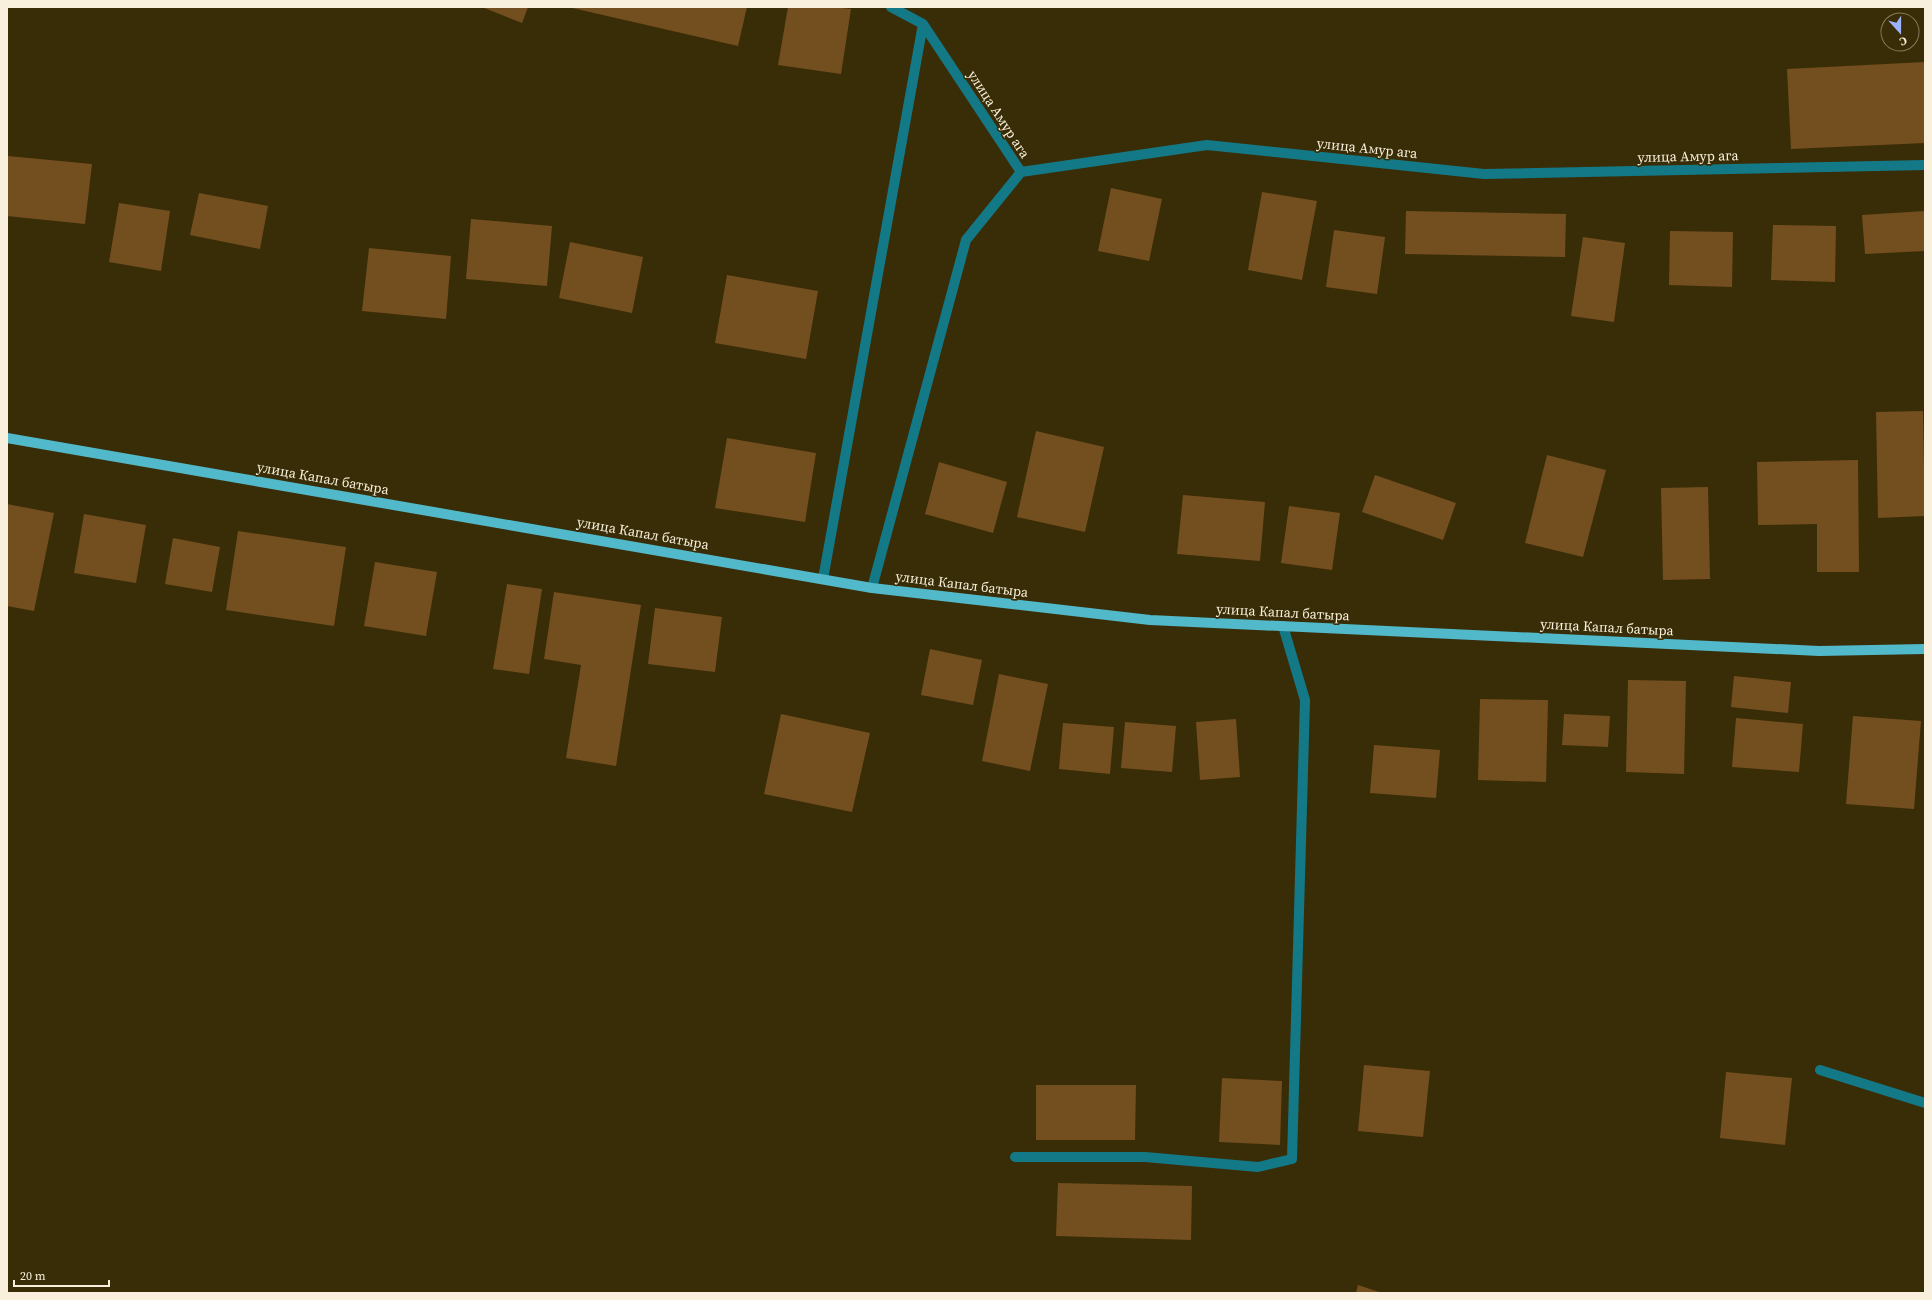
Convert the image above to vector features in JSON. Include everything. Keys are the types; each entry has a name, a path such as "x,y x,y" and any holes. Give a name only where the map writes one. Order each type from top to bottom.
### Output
{"main road":[{"name":"улица Капал батыра","path":"7,438 872,588 1150,620 1819,651 1925,649"}],"street":[{"name":"улица Амур ага","path":"891,7 923,24 1020,172 1208,145 1484,174 1925,165"},
{"path":"823,579 923,24"},
{"path":"872,588 966,240 1020,172"},
{"path":"1015,1157 1145,1158 1258,1167 1292,1159 1305,700 1283,626"},
{"path":"1820,1070 1925,1102"}],"building":[{"path":"482,7 528,7 522,23"},
{"path":"568,7 747,7 738,46"},
{"path":"788,7 835,7 851,9 841,74 778,65"},
{"path":"1925,62 1925,143 1791,149 1787,69"},
{"path":"8,156 92,164 85,224 7,216"},
{"path":"1111,188 1162,199 1149,261 1098,251"},
{"path":"1262,192 1317,201 1302,280 1248,270"},
{"path":"199,193 268,206 260,249 190,235"},
{"path":"119,203 170,211 161,271 109,262"},
{"path":"1406,211 1566,214 1565,257 1405,254"},
{"path":"1925,211 1925,251 1865,254 1862,215"},
{"path":"471,219 552,226 547,286 466,279"},
{"path":"1773,225 1836,226 1835,282 1771,280"},
{"path":"1334,230 1385,237 1377,294 1326,287"},
{"path":"1670,231 1733,232 1732,287 1669,285"},
{"path":"1583,237 1625,243 1614,322 1571,316"},
{"path":"570,242 643,257 632,313 559,298"},
{"path":"369,248 451,256 446,319 362,311"},
{"path":"727,275 818,291 806,359 715,343"},
{"path":"1923,411 1925,516 1878,518 1876,412"},
{"path":"1036,431 1104,447 1085,532 1017,517"},
{"path":"727,438 816,453 805,522 715,508"},
{"path":"1547,455 1606,470 1583,557 1525,543"},
{"path":"1858,460 1859,572 1817,572 1817,524 1758,525 1757,462"},
{"path":"939,462 1007,482 993,533 925,514"},
{"path":"1375,475 1456,503 1443,540 1362,512"},
{"path":"1708,487 1710,579 1663,580 1661,488"},
{"path":"1183,495 1265,502 1260,561 1177,554"},
{"path":"7,504 54,513 34,611 7,606"},
{"path":"1289,506 1340,513 1332,570 1281,563"},
{"path":"84,514 146,525 136,583 74,573"},
{"path":"238,531 346,547 334,626 226,610"},
{"path":"173,538 220,547 212,592 165,584"},
{"path":"375,562 437,572 426,636 364,626"},
{"path":"507,584 542,589 529,674 493,669"},
{"path":"554,592 641,605 616,766 566,758 581,665 544,659"},
{"path":"655,608 722,617 715,672 648,664"},
{"path":"930,649 982,660 973,705 921,695"},
{"path":"999,674 1048,684 1030,771 982,761"},
{"path":"1734,676 1791,682 1788,713 1731,707"},
{"path":"1628,680 1686,681 1684,774 1626,772"},
{"path":"1480,699 1548,700 1546,782 1478,780"},
{"path":"781,714 870,733 852,812 764,794"},
{"path":"1564,714 1610,716 1608,747 1562,745"},
{"path":"1853,716 1921,721 1914,809 1846,804"},
{"path":"1736,718 1803,724 1799,772 1732,767"},
{"path":"1236,719 1240,777 1200,780 1196,722"},
{"path":"1125,722 1176,726 1172,772 1121,768"},
{"path":"1063,723 1114,727 1110,774 1059,769"},
{"path":"1374,745 1440,750 1436,798 1370,793"},
{"path":"1364,1065 1430,1071 1423,1137 1358,1131"},
{"path":"1726,1072 1792,1078 1785,1145 1720,1138"},
{"path":"1222,1078 1282,1081 1280,1145 1219,1142"},
{"path":"1036,1085 1136,1085 1135,1140 1036,1140"},
{"path":"1058,1183 1192,1186 1191,1240 1056,1236"},
{"path":"1358,1285 1382,1293 1356,1293"}]}
